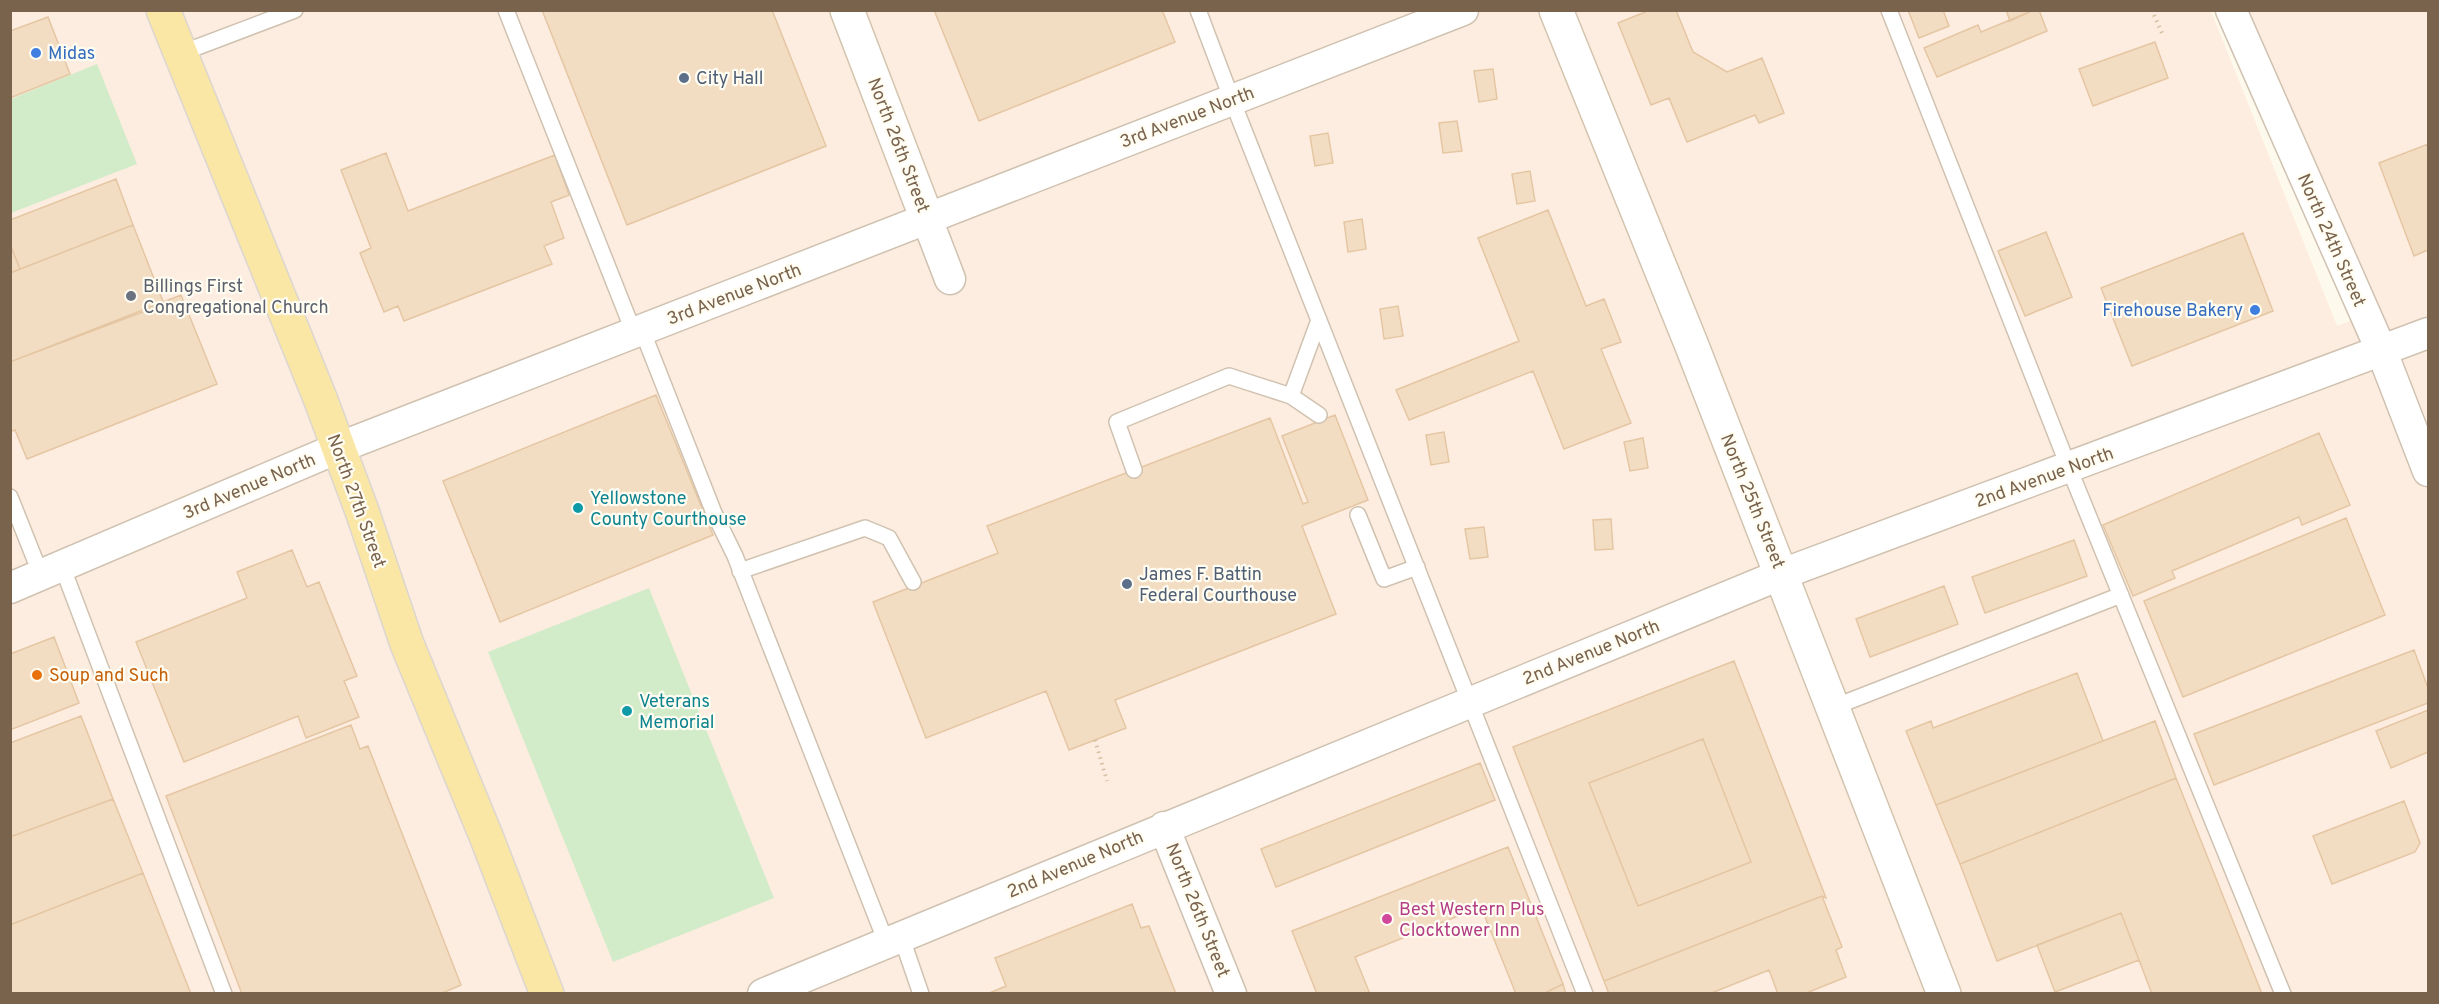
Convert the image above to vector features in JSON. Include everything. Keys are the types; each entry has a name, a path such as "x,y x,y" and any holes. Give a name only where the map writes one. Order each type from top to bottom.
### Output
{"main road":[{"name":"North 27th Street","path":"164,10 179,54 338,448 407,644 486,836 547,993"}],"street":[{"name":"North 26th Street","path":"847,10 950,279"},
{"name":"3rd Avenue North","path":"10,588 338,448 1462,10"},
{"name":"North 25th Street","path":"1556,10 1782,574 1944,993"},
{"name":"North 24th Street","path":"2231,10 2382,352 2428,471"},
{"name":"2nd Avenue North","path":"763,993 1782,574 2428,333"},
{"name":"North 26th Street","path":"1164,827 1232,993"}],"lane":[{"path":"179,54 295,10"},
{"path":"506,10 893,939 921,993"},
{"path":"1198,10 1585,993"},
{"path":"1889,10 2069,468 2283,993"},
{"path":"1291,396 1319,320"},
{"path":"1134,470 1117,422 1229,376 1291,396 1319,415"},
{"path":"10,497 51,571 224,993"},
{"path":"1359,515 1384,579 1417,567"},
{"path":"740,571 864,528 889,538 913,582"},
{"path":"1833,707 2121,595"}],"path":[{"path":"2154,15 2162,33"},
{"path":"1095,740 1107,782"}],"shaded area":[{"path":"10,11 2211,11 2337,326 2366,315 2241,11 2428,11 2428,993 11,993"}],"green space":[{"path":"97,64 137,164 11,213 11,99"},
{"path":"649,588 774,898 613,962 488,652"}],"building":[{"name":"City Hall","path":"542,10 772,10 826,146 627,225"},
{"path":"934,10 1162,10 1175,42 979,121"},
{"path":"1650,10 1676,10 1693,52 1727,72 1762,58 1784,113 1759,123 1755,115 1687,142 1669,98 1651,105 1618,23"},
{"path":"1908,10 1943,10 1949,26 1919,38"},
{"path":"2006,10 2034,10 2010,21"},
{"path":"2039,10 2047,31 1937,77 1924,48 1978,25 1981,32"},
{"name":"Midas","path":"48,17 70,74 10,98 10,31"},
{"path":"2155,42 2168,78 2093,106 2079,69"},
{"path":"1493,69 1497,99 1479,102 1474,71"},
{"path":"1457,121 1462,151 1443,153 1439,123"},
{"path":"1328,133 1333,163 1315,166 1310,136"},
{"path":"2428,144 2428,250 2414,256 2379,163"},
{"path":"386,153 408,211 555,155 569,195 551,202 564,238 544,246 552,264 404,321 398,306 384,312 360,253 371,248 341,170"},
{"path":"1530,171 1535,201 1517,204 1512,174"},
{"path":"116,179 133,225 20,269 10,244 10,220"},
{"path":"1548,210 1586,306 1604,299 1621,342 1601,349 1631,423 1564,449 1533,371 1409,420 1396,390 1519,341 1478,238"},
{"path":"1362,219 1366,249 1348,252 1344,222"},
{"path":"133,225 164,304 10,362 10,273"},
{"path":"2046,232 2072,297 2025,316 1998,251"},
{"path":"2243,233 2273,311 2132,366 2101,288"},
{"path":"10,244 20,269 10,273"},
{"path":"181,295 217,384 27,459 15,430 10,432 10,362"},
{"path":"1398,306 1403,336 1384,339 1380,309"},
{"name":"Yellowstone County Courthouse","path":"656,395 713,535 500,622 443,481"},
{"path":"1335,415 1368,500 1302,526 1336,614 1115,700 1126,728 1069,750 1046,691 926,738 873,602 998,553 987,526 1270,418 1303,504 1308,502 1282,436"},
{"path":"1444,432 1449,462 1431,465 1426,435"},
{"path":"2319,433 2350,505 2302,525 2299,517 2172,571 2175,578 2133,596 2103,525"},
{"path":"1643,438 1648,468 1630,471 1624,442"},
{"path":"2346,518 2385,615 2183,697 2144,601"},
{"path":"1611,519 1613,549 1595,550 1593,520"},
{"path":"1484,527 1488,557 1470,559 1465,529"},
{"path":"2074,540 2087,576 1985,613 1972,577"},
{"path":"292,550 307,587 319,582 357,676 344,681 359,717 306,738 298,716 184,762 136,642 247,598 237,572"},
{"path":"1944,586 1958,624 1870,657 1856,619"},
{"path":"54,637 79,703 10,730 10,654"},
{"path":"2414,650 2428,688 2428,703 2214,785 2194,734"},
{"path":"1734,661 1826,898 1822,896 1604,981 1513,747","holes":["1703,739 1751,862 1638,906 1589,783"]},
{"path":"2077,673 2103,741 1936,805 1906,731 1931,721 1933,728"},
{"path":"2428,710 2428,752 2391,768 2376,731"},
{"path":"81,716 113,799 10,837 10,743"},
{"path":"2155,721 2176,778 1960,864 1936,805"},
{"path":"351,725 360,749 368,746 461,985 440,994 242,994 166,796"},
{"path":"1703,739 1751,862 1638,906 1589,783"},
{"path":"1480,763 1495,800 1276,887 1261,849"},
{"path":"2176,778 2262,994 2152,994 2121,913 1997,961 1960,864"},
{"path":"113,799 143,873 10,925 10,837"},
{"path":"2404,801 2420,843 2415,852 2332,884 2313,836"},
{"name":"Best Western Plus Clocktower Inn","path":"1508,847 1563,984 1543,994 1516,994 1481,907 1355,957 1370,994 1317,994 1292,931"},
{"path":"143,873 191,994 10,994 10,925"},
{"path":"1822,896 1842,947 1836,950 1846,977 1804,994 1778,994 1769,970 1709,994 1609,994 1604,981"},
{"path":"1132,904 1141,928 1149,926 1176,994 987,994 1006,986 995,958"},
{"path":"2121,913 2139,960 2055,992 2037,945"},
{"name":"Best Western Plus Clocktower Inn","path":"1563,984 1566,994 1543,994"}],"place":[{"name":"Midas","path":"36,53"},
{"name":"City Hall","path":"684,78"},
{"name":"Billings First Congregational Church","path":"131,296"},
{"name":"Firehouse Bakery","path":"2255,310"},
{"name":"Yellowstone County Courthouse","path":"578,508"},
{"name":"James F. Battin Federal Courthouse","path":"1127,584"},
{"name":"Soup and Such","path":"37,675"},
{"name":"Veterans Memorial","path":"627,711"},
{"name":"Best Western Plus Clocktower Inn","path":"1387,919"}]}
